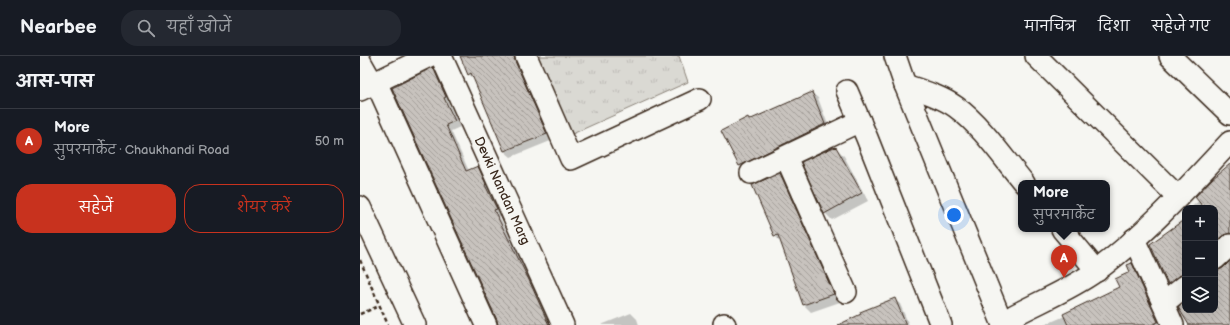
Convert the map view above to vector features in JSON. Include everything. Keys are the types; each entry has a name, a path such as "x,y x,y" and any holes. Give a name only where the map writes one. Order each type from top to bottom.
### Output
{"street":[{"path":"365,56 360,59 370,85 486,325"},
{"path":"370,85 429,56"},
{"name":"Devki Nandan Marg","path":"441,56 563,325"},
{"path":"526,56 571,159 700,99"},
{"path":"894,56 1002,322 1097,271 1134,239 1178,197 1230,142"},
{"path":"1036,56 1178,197"},
{"path":"1170,56 1230,114"},
{"path":"905,85 956,106 971,120 1021,180"},
{"path":"847,91 941,325"},
{"path":"751,173 860,121"},
{"path":"786,157 846,292"},
{"path":"363,219 415,325"},
{"path":"1064,232 1097,271"},
{"path":"1134,239 1173,325"},
{"path":"1218,256 1230,245"},
{"path":"1164,303 1182,288"}],"path":[{"path":"360,260 388,325"},
{"path":"360,314 379,306"}],"green space":[{"path":"535,56 679,56 688,82 570,135"}],"building":[{"path":"460,56 514,56 547,134 504,151 471,73 468,75"},
{"path":"433,67 446,97 444,98 455,121 446,125 466,171 478,166 486,184 485,185 497,209 494,210 529,280 549,325 498,325 392,88"},
{"path":"812,92 825,124 739,166 721,131 748,117 749,120"},
{"path":"836,147 862,193 824,214 801,162"},
{"path":"1230,164 1230,233 1222,236 1218,240 1218,205 1202,205 1195,197 1212,179"},
{"path":"780,173 834,294 803,305 778,235 774,236 752,185"},
{"path":"1182,221 1182,275 1178,276 1168,284 1150,244"},
{"path":"1230,261 1230,325 1189,325 1178,307 1182,304 1182,313 1218,313 1218,270 1223,268"},
{"path":"1132,263 1158,322 1151,325 1068,325 1063,314 1119,287 1115,279 1130,272 1127,265"},
{"path":"895,298 906,325 838,325 861,314 860,312"}],"place":[{"name":"More","path":"1064,278"}]}
